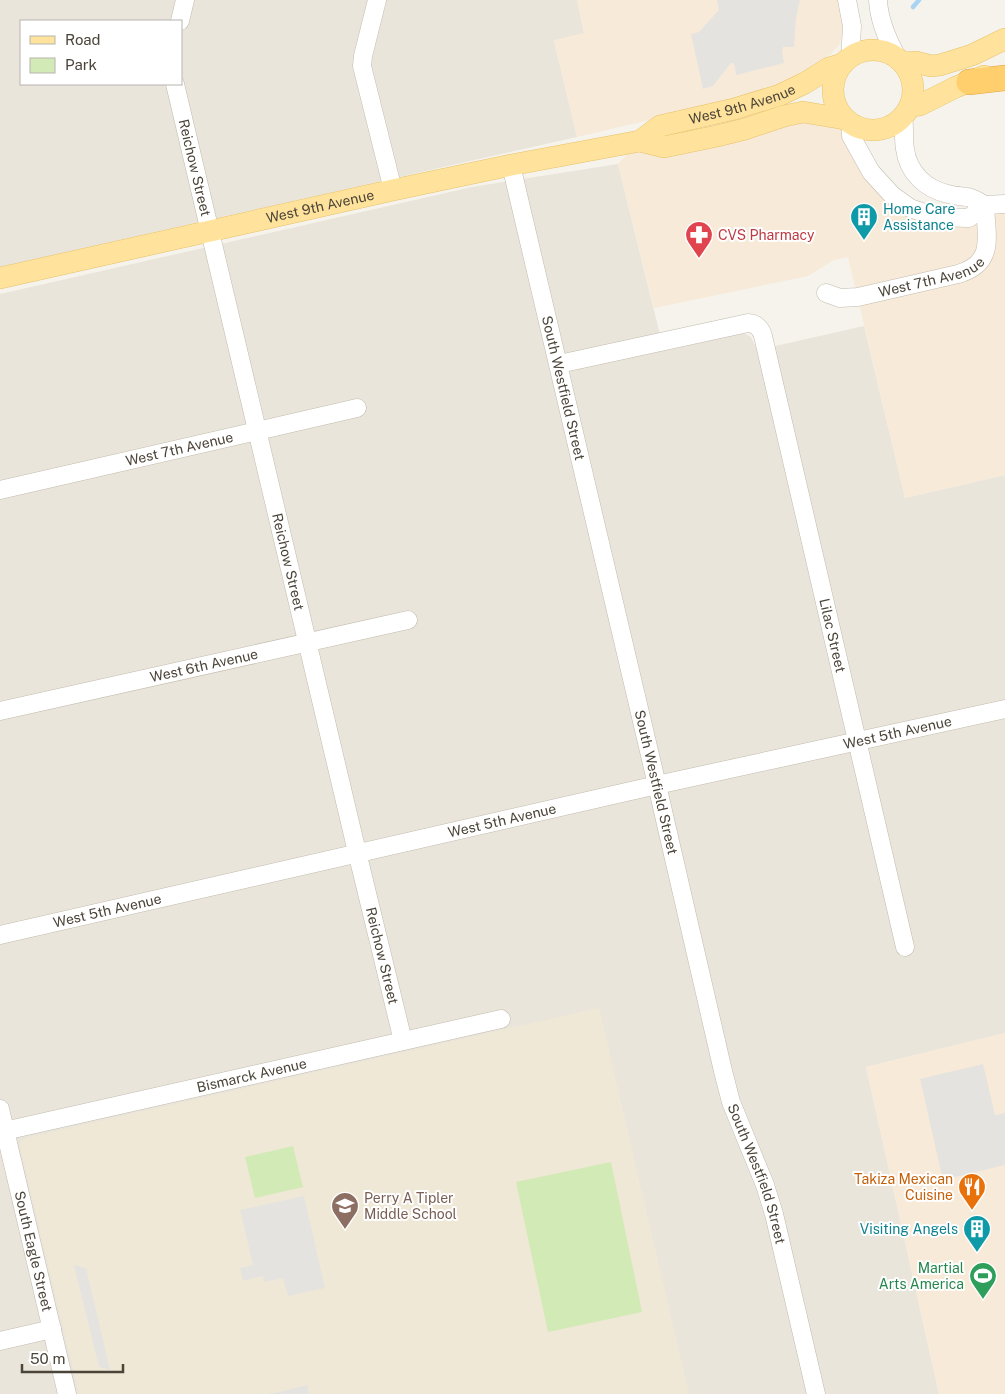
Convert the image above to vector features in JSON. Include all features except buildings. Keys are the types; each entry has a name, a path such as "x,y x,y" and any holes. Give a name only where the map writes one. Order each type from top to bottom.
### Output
{"highway":[{"path":"969,82 1005,78"}],"main road":[{"path":"900,60 931,66 940,65 972,55 1005,39"},
{"path":"907,112 914,95 910,72 900,60 886,52 862,51 847,60 835,77 832,92 836,107 848,122 864,130 878,131 892,126 907,112 938,95 1005,66"},
{"name":"West 9th Avenue","path":"640,141 660,126 734,109 780,95 847,60"},
{"name":"West 9th Avenue","path":"0,278 393,190 511,165 640,141 664,147 745,129 784,116 803,112 822,114 848,122"}],"street":[{"path":"180,20 185,0"},
{"path":"377,0 362,66 393,190"},
{"path":"847,0 852,26 847,60"},
{"path":"878,0 880,21 886,36 900,60"},
{"name":"Reichow Street","path":"175,85 403,1041"},
{"path":"907,112 904,142 906,154 916,176 926,185 940,192 970,197 985,206"},
{"path":"848,122 851,136 871,172 892,195 910,208 936,217 969,218 985,206 1005,204"},
{"name":"South Westfield Street","path":"511,165 723,1070 731,1102 765,1184 774,1214 816,1394"},
{"name":"West 7th Avenue","path":"826,293 840,298 858,297 958,274 972,268 983,258 987,248 985,206"},
{"name":"Lilac Street","path":"559,364 748,323 760,329 905,947"},
{"name":"West 7th Avenue","path":"0,490 357,408"},
{"name":"West 6th Avenue","path":"0,711 408,620"},
{"name":"West 5th Avenue","path":"0,935 657,784 1005,709"},
{"name":"Bismarck Avenue","path":"3,1131 501,1019"},
{"name":"South Eagle Street","path":"0,1110 3,1131 67,1394"},
{"path":"0,1340 52,1329"}],"shaded area":[{"path":"0,0 577,0 584,33 554,41 577,137 0,267"},
{"path":"577,0 838,0 843,25 842,36 839,45 832,53 811,69 779,85 692,110 577,137 554,40 584,33"},
{"path":"717,0 800,0 796,18 794,47 783,47 784,63 736,75 734,63 731,63 713,86 703,89 691,34 699,32 719,10"},
{"path":"784,116 845,119 871,172 936,217 1005,204 1005,475 905,498 848,257 834,260 808,276 654,308 618,164 640,141"},
{"path":"618,164 664,351 743,333 751,337 757,350 864,326 905,498 1005,475 1005,1033 866,1067 939,1394 0,1394 0,294 472,187"},
{"name":"Perry A Tipler Middle School","path":"599,1008 689,1394 79,1394 20,1146 26,1138"},
{"path":"1005,1033 1005,1394 939,1394 866,1067"},
{"path":"983,1064 995,1115 1005,1113 1005,1165 943,1180 920,1079"},
{"path":"304,1196 325,1288 288,1296 283,1278 264,1282 263,1276 243,1281 240,1268 253,1265 240,1210"},
{"path":"74,1265 86,1268 110,1370 99,1367"},
{"path":"307,1385 309,1394 265,1394 280,1392"}],"green space":[{"path":"293,1146 303,1187 255,1198 245,1157"},
{"path":"611,1162 642,1312 548,1332 516,1182"}],"waterway":[{"path":"913,7 919,0"}],"place":[{"name":"Home Care Assistance","path":"864,241"},
{"name":"CVS Pharmacy","path":"699,259"},
{"name":"Takiza Mexican Cuisine","path":"972,1211"},
{"name":"Perry A Tipler Middle School","path":"345,1230"},
{"name":"Visiting Angels","path":"977,1253"},
{"name":"Martial Arts America","path":"983,1300"}]}
